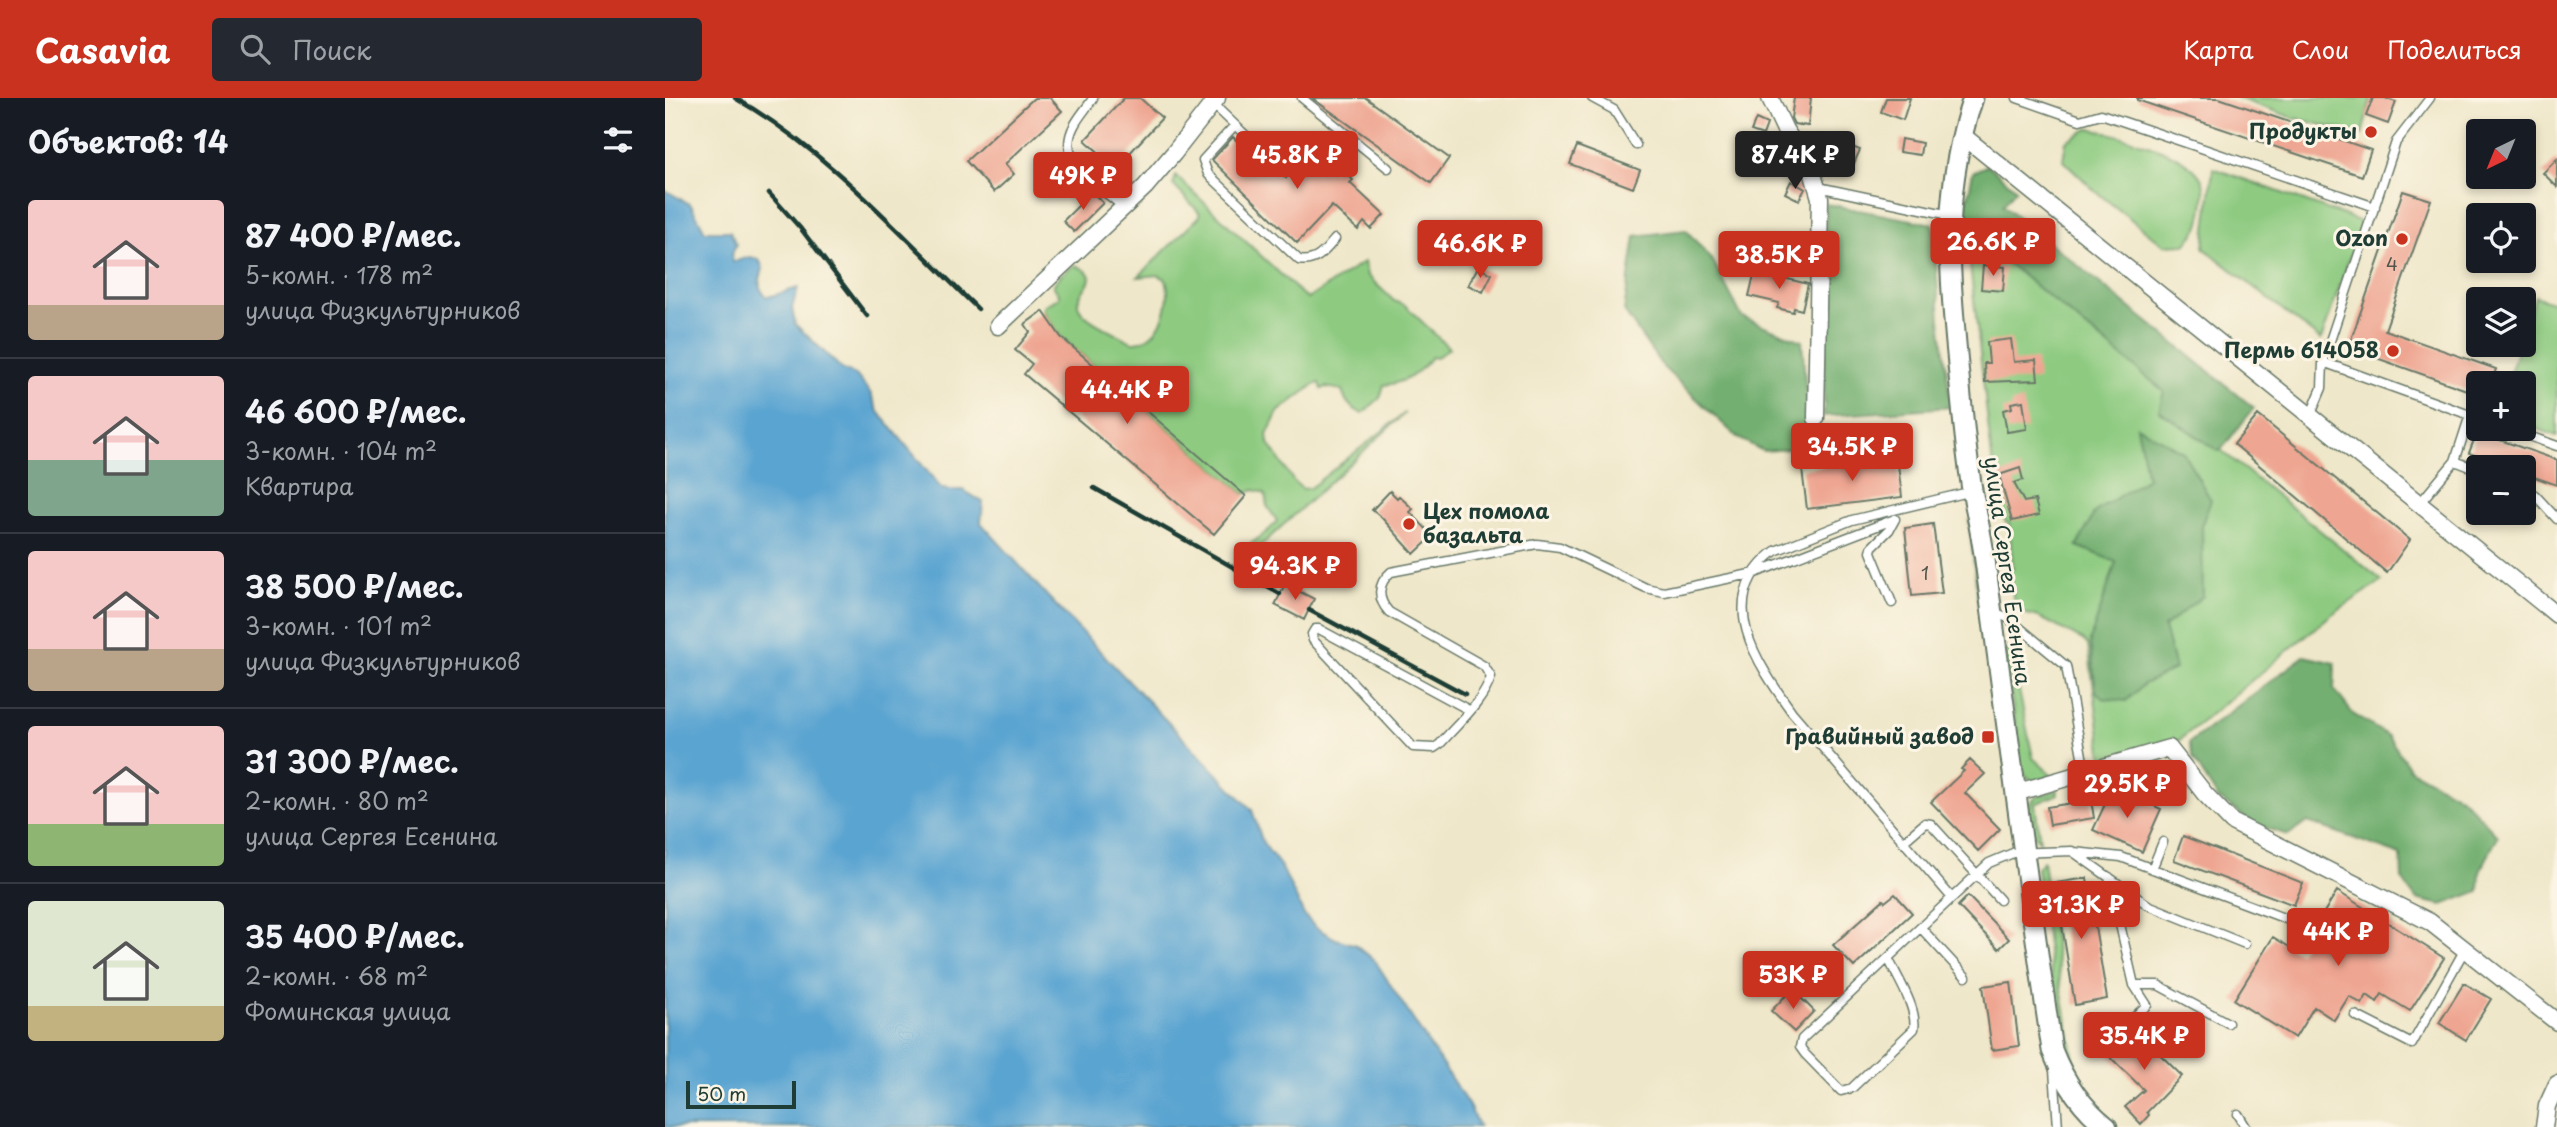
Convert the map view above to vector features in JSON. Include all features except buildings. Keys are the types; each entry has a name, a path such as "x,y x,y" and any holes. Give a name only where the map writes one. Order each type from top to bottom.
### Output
{"street":[{"path":"1770,98 1785,130 1812,171 1818,187 1816,418"},
{"name":"улица Сергея Есенина","path":"1973,98 1953,177 1950,215 1952,299 1973,491 2052,1050 2059,1069 2077,1097 2107,1127"},
{"path":"998,326 1124,208 1162,168 1215,101"},
{"path":"1962,135 2557,615"},
{"path":"2015,793 2169,748 2205,794 2232,822 2430,922 2557,1023"},
{"path":"2544,1127 2547,1106 2557,1084"}],"lane":[{"path":"1093,98 1073,127 1068,144 1069,153 1082,173 1124,208"},
{"path":"1302,98 1388,168"},
{"path":"1592,98 1614,110 1636,145"},
{"path":"2017,98 2080,120 2101,114 2375,207"},
{"path":"2311,414 2322,388 2323,362 2396,142 2430,98"},
{"path":"1215,101 1263,152"},
{"path":"1235,125 1203,160 1208,174 1299,260 1316,258 1335,239"},
{"path":"1818,187 1950,215"},
{"path":"2323,362 2466,414"},
{"path":"2420,503 2455,461 2466,436"},
{"path":"2536,439 2557,446"},
{"path":"2455,461 2466,465"},
{"path":"1952,898 1792,712 1770,681 1752,650 1746,631 1744,602 1755,573 1765,559 1784,547 1852,520 1973,491"},
{"path":"2536,496 2557,519"},
{"path":"1892,603 1871,552 1872,547 1889,530 1897,510"},
{"path":"1469,710 1319,629 1314,629 1313,639 1413,747 1434,748 1469,710 1491,677 1488,670 1389,612 1382,603 1380,589 1381,583 1391,572 1538,544 1572,551 1654,591 1673,590 1755,573 1895,519"},
{"path":"1992,611 2008,618 2066,666 2085,773"},
{"path":"1903,842 1925,823 1931,824 2000,900"},
{"path":"2152,869 2163,842"},
{"path":"2072,851 2148,905 2245,944"},
{"path":"1888,958 1912,1010 1916,1021 1914,1029 1852,1088 1841,1091 1805,1054 1800,1047 1802,1039 1888,958 1921,928 1978,874 1994,860 2007,854 2072,851 2121,857 2297,923"},
{"path":"2103,1047 2147,1005 2134,985 2109,877"},
{"path":"1921,928 1966,977"},
{"path":"2354,1015 2412,1044 2465,950"},
{"path":"2134,985 2158,985 2228,1023"},
{"path":"2052,1050 2058,1127"},
{"path":"2238,1114 2246,1127"}],"green space":[{"path":"2237,98 2371,98 2362,135 2291,117"},
{"path":"2090,128 2152,146 2183,161 2194,170 2203,183 2203,204 2198,228 2185,244 2164,245 2095,191 2063,160 2066,141"},
{"path":"1988,165 2016,189 2003,205 2254,408 2221,450 2218,451 2159,410 2164,391 2004,260 1969,256 1973,248 1963,221 1973,172"},
{"path":"2213,168 2362,222 2321,340 2204,248"},
{"path":"1176,176 1307,299 1364,262 1367,275 1394,301 1405,305 1449,348 1436,358 1431,357 1411,377 1384,385 1380,398 1363,413 1349,405 1342,390 1326,387 1322,389 1320,383 1278,412 1267,435 1268,442 1294,482 1303,489 1310,488 1405,413 1243,562 1241,553 1277,521 1267,506 1265,493 1254,490 1244,494 1061,337 1043,311 1045,305 1059,298 1053,286 1057,280 1075,265 1089,274 1090,279 1081,293 1078,305 1086,316 1132,342 1151,336 1163,319 1168,288 1166,279 1158,275 1138,277 1200,216 1173,185"},
{"path":"1826,204 1933,224 1940,319 1951,407 1824,416"},
{"path":"1686,230 1713,261 1742,317 1802,341 1808,419 1817,428 1864,427 1888,442 1763,451 1738,438 1663,367 1624,311 1635,236"},
{"path":"1969,256 2004,260 2164,391 2161,412 2218,451 2221,450 2382,581 2332,614 2176,743 2165,741 2103,759 2088,645 2039,617 2015,611 2010,574 2010,568 2013,568 2009,523 2006,523 1996,494"},
{"path":"2536,296 2557,304 2557,436 2536,428 2536,371 2511,371 2515,357 2536,357"},
{"path":"2137,426 2183,452 2211,500 2202,524 2203,596 2164,627 2175,669 2144,684 2126,701 2102,698 2096,691 2090,640 2116,562 2077,546 2095,512 2147,478"},
{"path":"1970,520 1986,641 1982,641"},
{"path":"2010,647 2033,758 2053,776 2035,781 2021,770 2005,649"},
{"path":"2304,656 2335,663 2334,689 2353,714 2388,736 2411,770 2462,798 2498,836 2480,872 2479,891 2442,905 2416,899 2402,879 2401,855 2308,822 2288,835 2256,825 2218,798 2193,758 2189,743"},
{"path":"2058,790 2058,794 2035,804 2040,841 2032,833 2029,805 2036,797"},
{"path":"2043,861 2061,989 2076,1070 2074,1078 2060,1044 2037,868"}],"water":[{"path":"665,190 691,205 705,231 730,231 736,244 732,254 733,262 750,257 759,259 763,269 760,288 768,297 798,288 792,308 795,324 843,370 856,375 871,394 878,411 940,487 946,490 963,490 983,502 981,523 1252,810 1263,843 1282,868 1304,915 1315,927 1336,939 1356,945 1375,961 1469,1106 1479,1127 665,1127"}],"railway":[{"path":"735,98 769,119 832,169 978,309"},
{"path":"769,193 801,229 867,316"},
{"path":"1094,488 1280,594"},
{"path":"1309,610 1465,694"}],"place":[{"name":"Продукты","path":"2371,132"},
{"name":"Ozon","path":"2402,239"},
{"name":"Пермь 614058","path":"2393,351"},
{"name":"Цех помола базальта","path":"1409,524"},
{"name":"Гравийный завод","path":"1988,737"}]}
